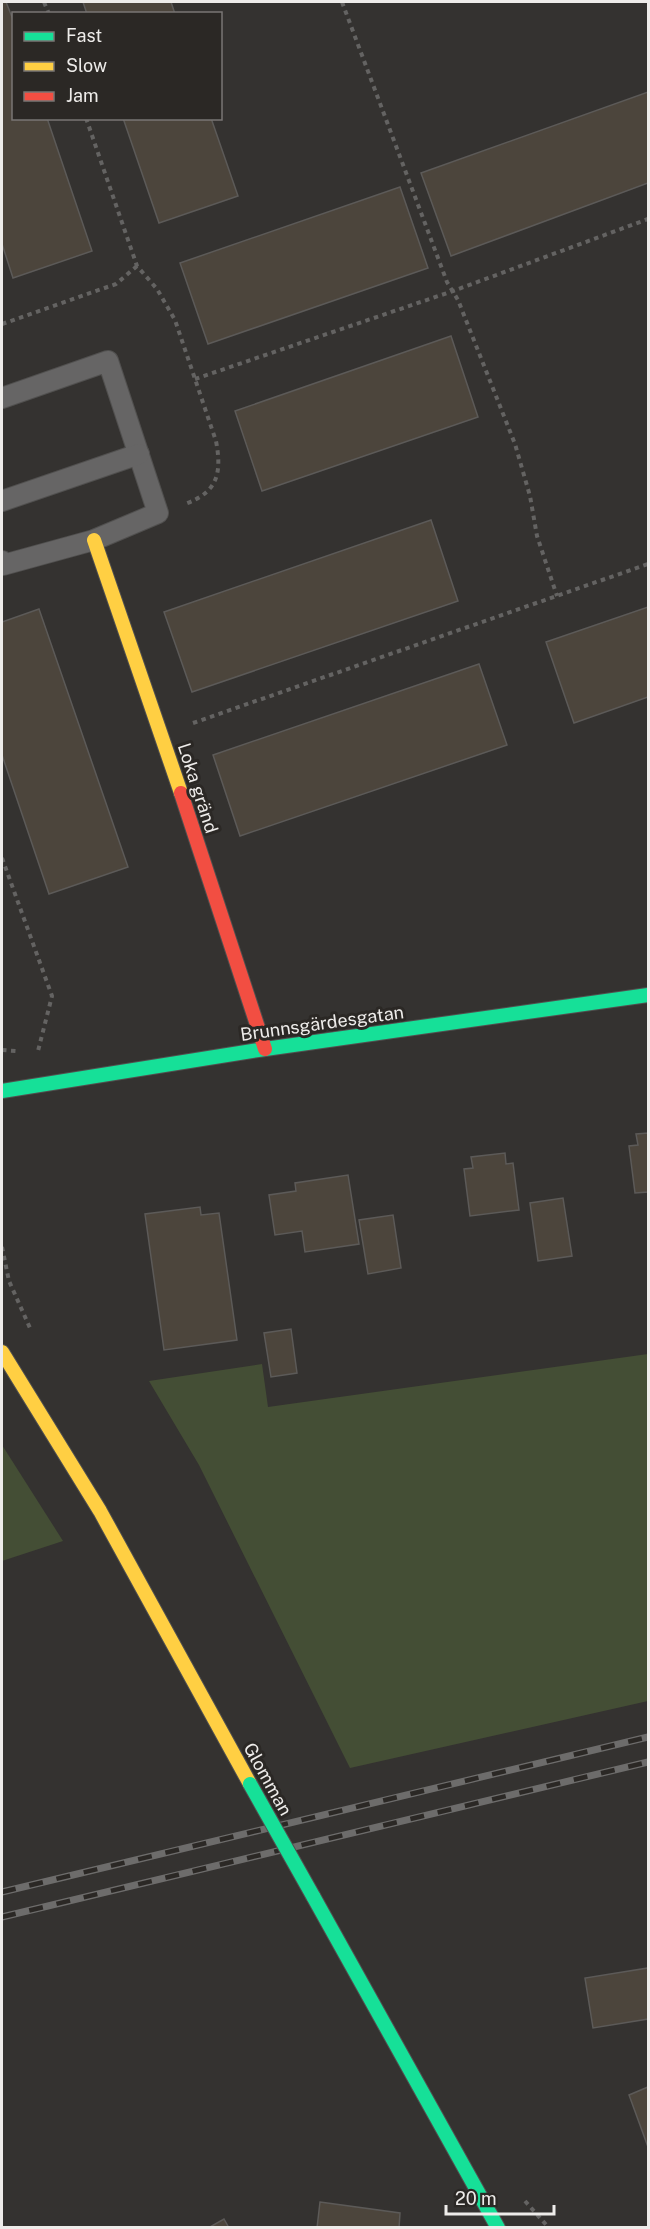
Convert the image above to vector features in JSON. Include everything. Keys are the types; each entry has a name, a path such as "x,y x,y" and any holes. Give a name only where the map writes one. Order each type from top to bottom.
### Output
{"street":[{"name":"Loka gränd","path":"94,540 162,735 265,1049"},
{"name":"Brunnsgärdesgatan","path":"2,1091 265,1049 648,995"},
{"name":"Glomman","path":"2,1352 110,1530 498,2228"}],"lane":[{"path":"2,399 108,361 158,513 94,540 3,565 2,561"},
{"path":"2,501 140,454"}],"path":[{"path":"342,2 447,282 453,291 516,444 530,495 537,537 556,596"},
{"path":"87,120 138,266 157,289 175,320 216,441 218,476 210,490 198,499 158,513"},
{"path":"195,379 453,291 648,219"},
{"path":"2,324 116,284 138,266"},
{"path":"162,735 648,564"},
{"path":"2,858 52,996 37,1054"}],"green space":[{"path":"648,1354 648,1701 350,1768 199,1465 149,1381 262,1364 268,1407"},
{"path":"2,1445 63,1541 2,1561"}],"building":[{"path":"2,2 6,2 12,17 12,120 48,120 92,251 13,278 2,244"},
{"path":"83,2 171,2 174,12 86,12"},
{"path":"648,92 648,183 451,256 421,173"},
{"path":"124,120 212,120 238,196 159,223"},
{"path":"400,187 428,268 208,344 180,263"},
{"path":"451,336 478,417 262,491 235,411"},
{"path":"431,520 458,601 192,692 164,612"},
{"path":"648,607 648,697 574,723 546,642"},
{"path":"39,609 128,867 49,894 2,755 2,622"},
{"path":"479,664 507,745 240,836 213,755"},
{"path":"648,1133 648,1192 635,1193 629,1146 638,1145 636,1134"},
{"path":"505,1153 506,1164 513,1163 519,1210 470,1216 464,1169 473,1168 471,1157"},
{"path":"348,1175 359,1244 305,1252 302,1231 275,1235 269,1195 296,1191 295,1183"},
{"path":"563,1198 572,1256 538,1261 530,1203"},
{"path":"200,1207 201,1215 219,1213 237,1340 164,1350 145,1214"},
{"path":"393,1215 401,1268 368,1274 359,1220"},
{"path":"291,1329 297,1373 271,1377 264,1333"},
{"path":"648,1968 648,2019 593,2028 585,1978"},
{"path":"648,2087 648,2147 629,2095"},
{"path":"320,2202 400,2213 399,2228 317,2228"},
{"path":"224,2219 229,2228 208,2228"}],"railway":[{"path":"2,1892 648,1737"},
{"path":"2,1917 648,1762"}],"traffic: fast":[{"path":"2,1091 265,1049 648,995"},
{"path":"250,1784 313,1896"},
{"path":"313,1896 498,2228"}],"traffic: slow":[{"path":"94,540 181,793"},
{"path":"2,1352 100,1511 250,1784"}],"traffic: jam":[{"path":"181,793 265,1049"}]}
